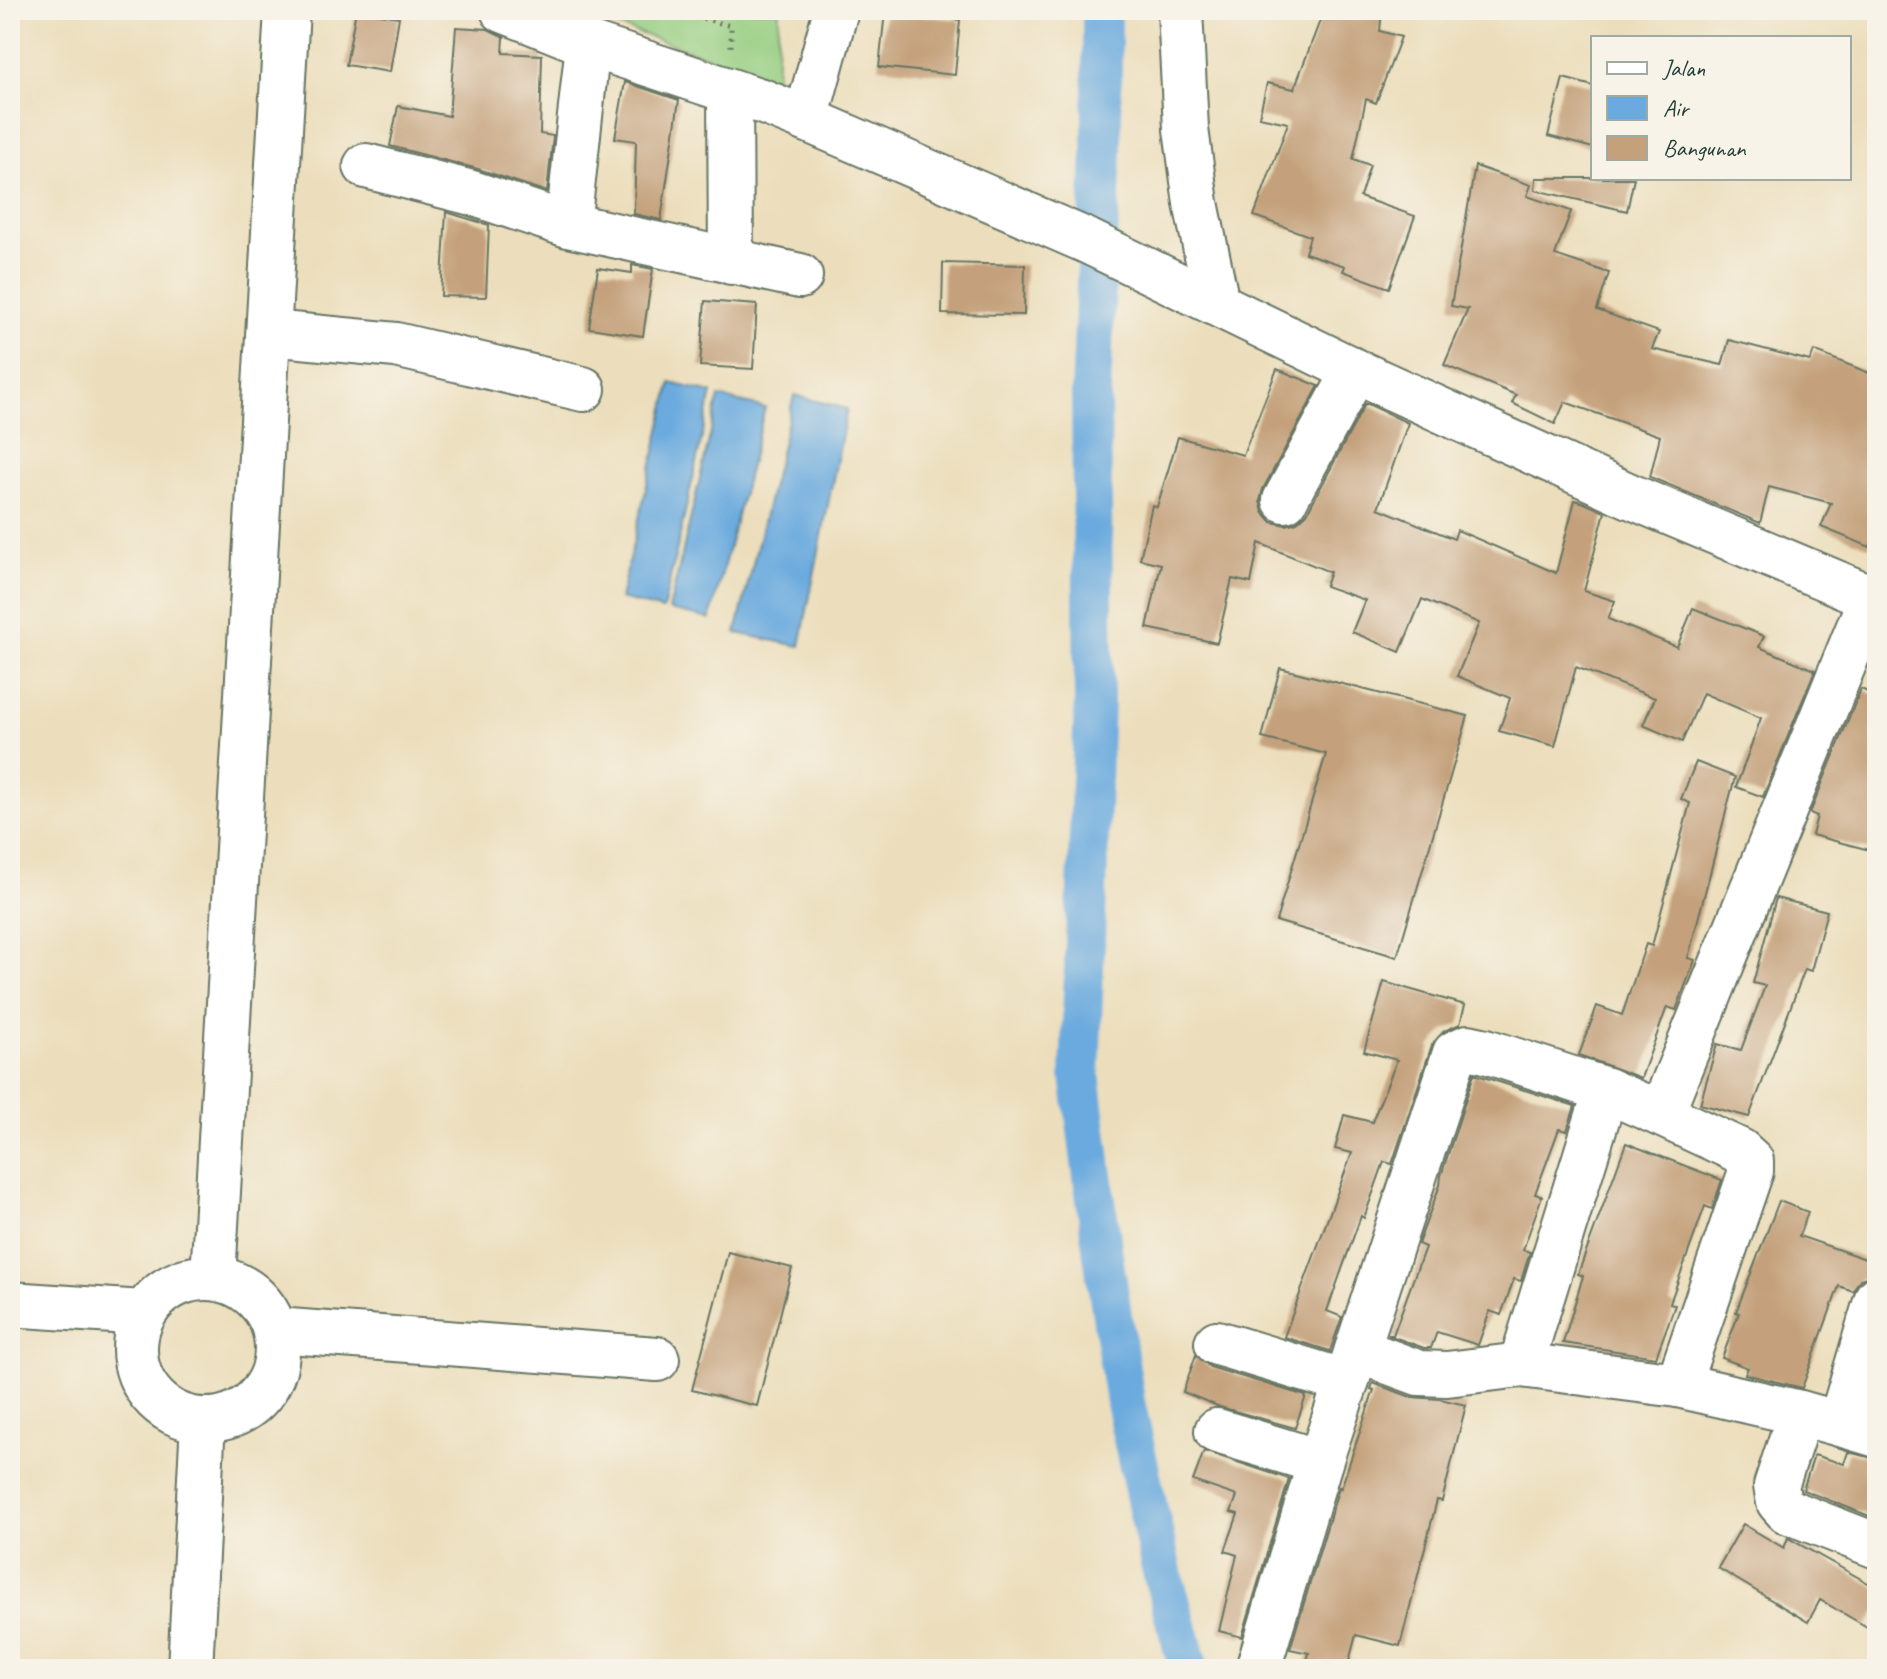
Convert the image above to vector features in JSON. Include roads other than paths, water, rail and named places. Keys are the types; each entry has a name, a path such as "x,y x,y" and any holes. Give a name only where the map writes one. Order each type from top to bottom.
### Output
{"street":[{"path":"213,1277 287,10"},
{"path":"503,10 588,44 806,119 1085,240 1355,371 1630,496 1874,598 1661,1114"},
{"path":"806,119 836,10"},
{"path":"1180,10 1186,129 1196,203 1200,295"},
{"path":"568,225 588,44"},
{"path":"730,91 731,262"},
{"path":"366,166 472,193 568,225 800,276"},
{"path":"270,333 396,345 583,389"},
{"path":"1285,500 1355,371"},
{"path":"1258,1669 1320,1462 1455,1053 1468,1047 1486,1051 1606,1090 1740,1151 1751,1161 1747,1186 1678,1385"},
{"path":"1521,1365 1606,1090"},
{"path":"213,1277 241,1286 263,1304 276,1330 277,1364 262,1394 236,1415 203,1421 167,1410 142,1384 134,1348 143,1313 156,1297 173,1285 192,1278 213,1277"},
{"path":"1877,1298 1839,1424 1776,1486 1779,1502 1787,1511 1877,1546"},
{"path":"10,1304 143,1313"},
{"path":"276,1330 657,1359"},
{"path":"1217,1343 1352,1366 1419,1373 1447,1374 1521,1365 1678,1385 1839,1424"},
{"path":"190,1669 203,1421"},
{"path":"1217,1431 1320,1462"}],"water":[{"path":"671,383 712,393 663,610 620,599"},
{"path":"794,395 847,409 800,646 736,633"},
{"path":"719,397 765,408 710,619 669,610"}],"waterway":[{"path":"1102,10 1102,152 1091,393 1094,701 1080,1075 1125,1402 1161,1568 1189,1669"}]}
